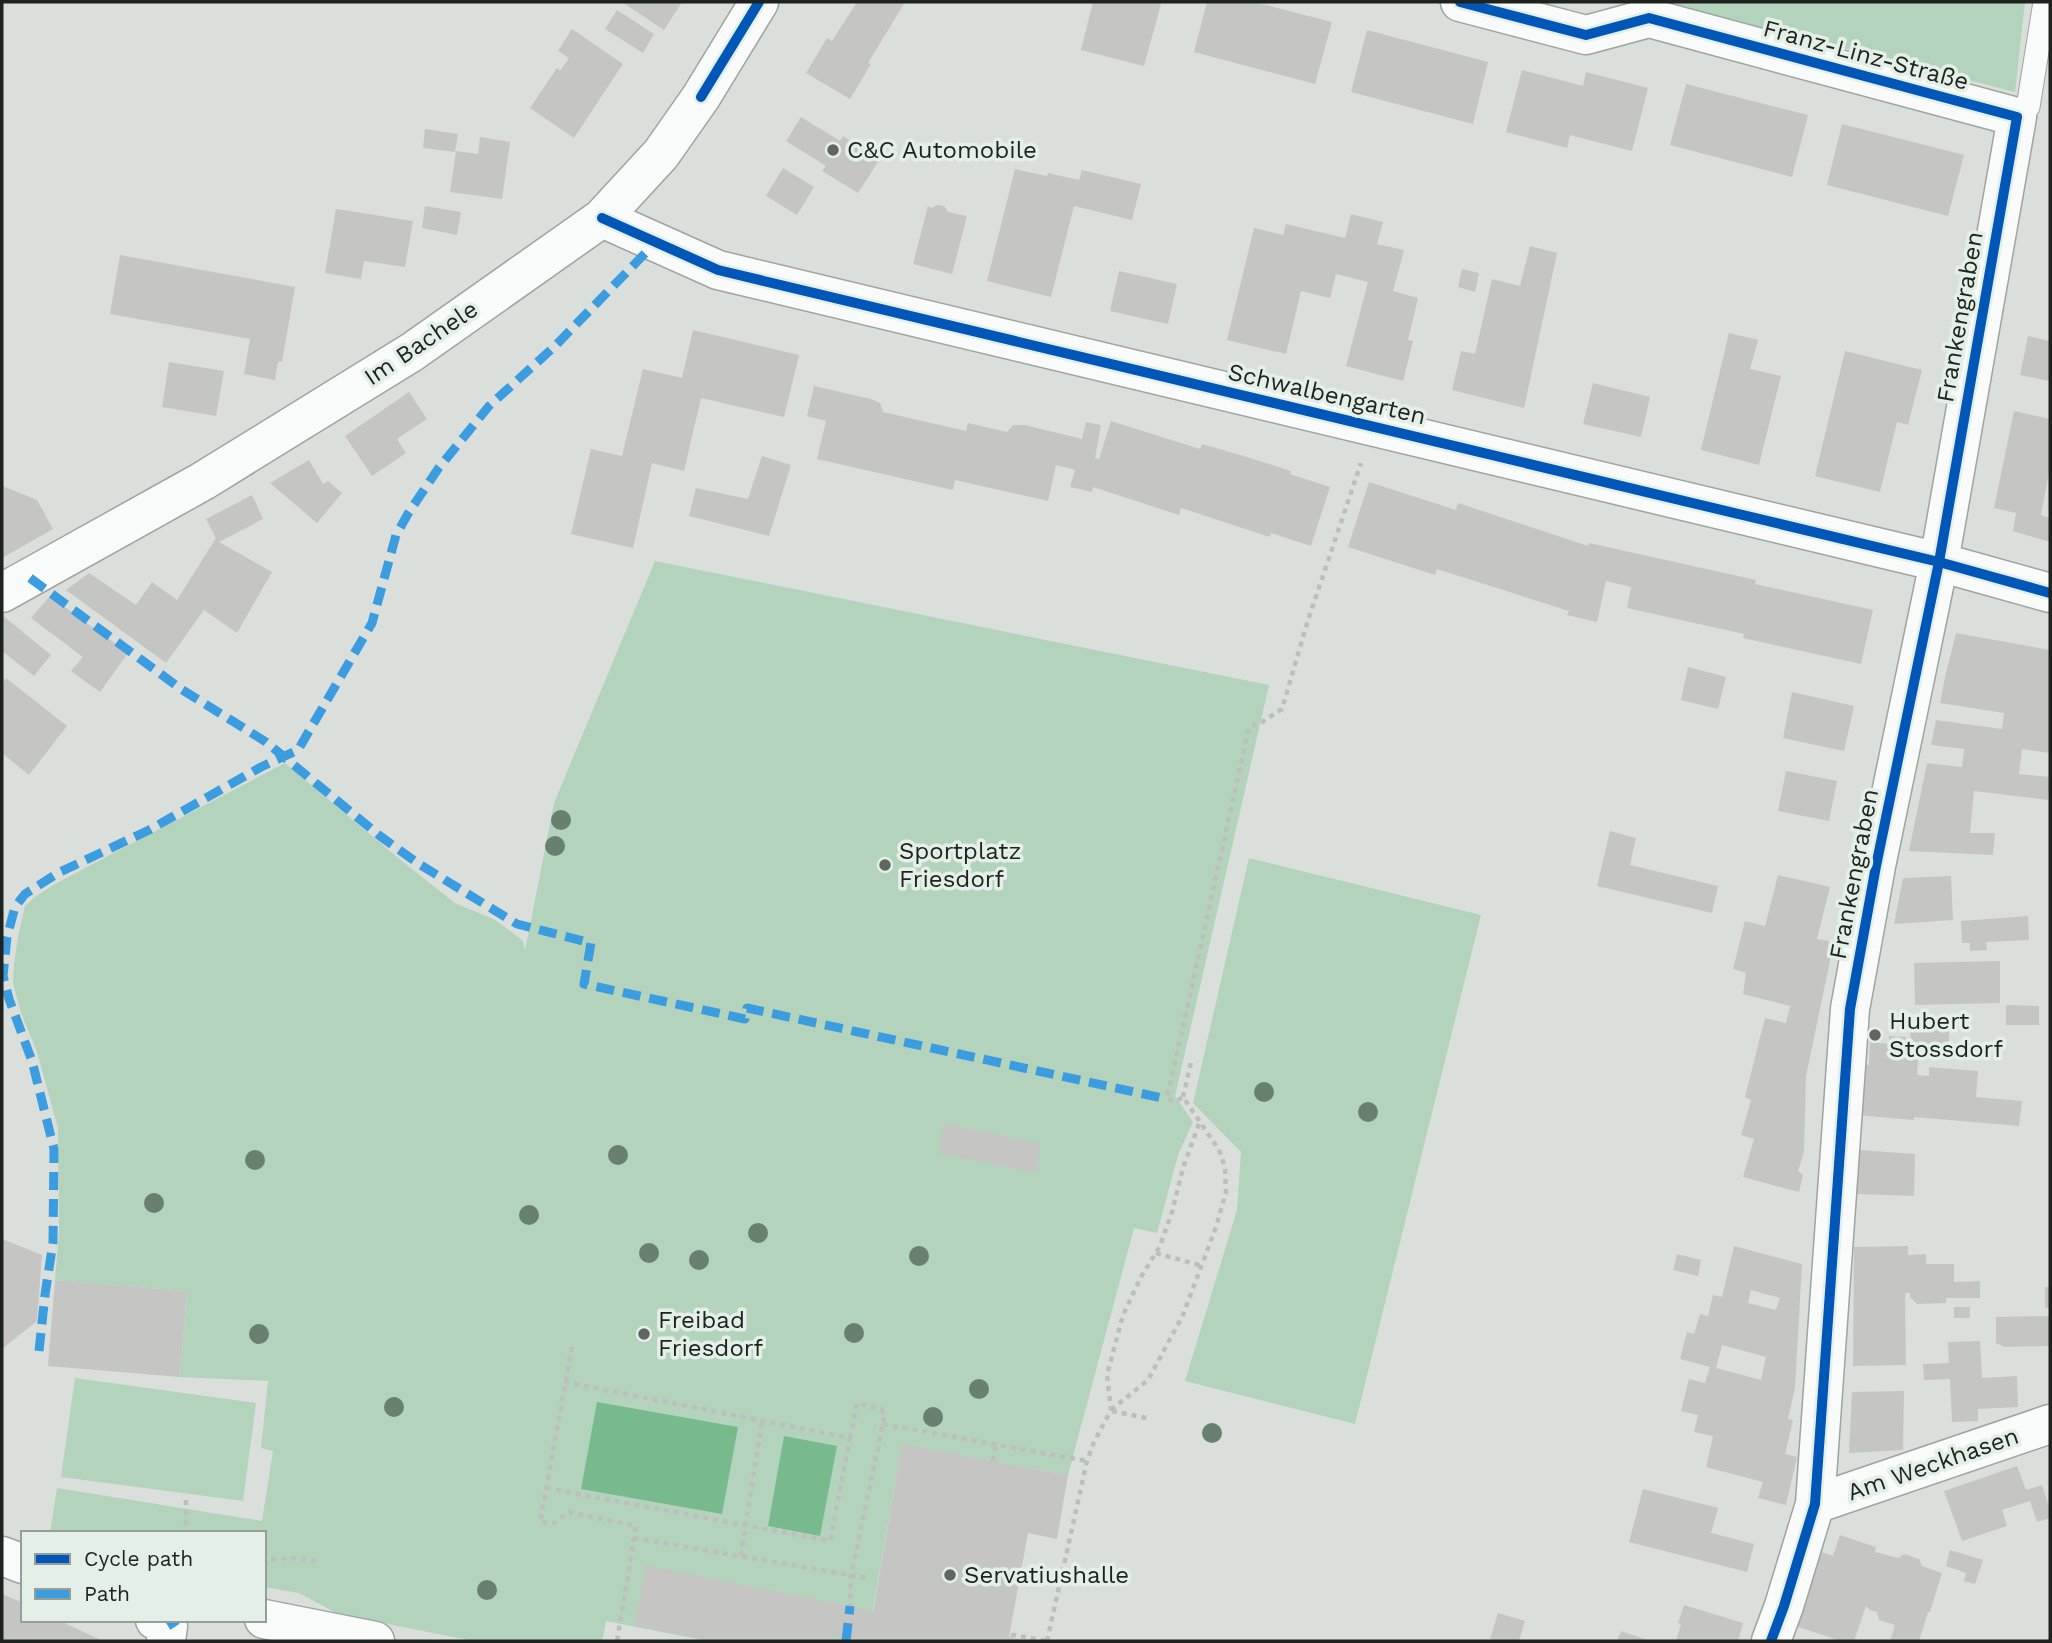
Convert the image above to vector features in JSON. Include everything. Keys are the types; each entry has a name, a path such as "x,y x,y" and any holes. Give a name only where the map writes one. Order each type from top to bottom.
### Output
{"street":[{"name":"Im Bachele","path":"2,593 203,481 412,352 601,218 661,154 701,97 759,2"},
{"name":"Franz-Linz-Straße","path":"1460,2 1586,35 1649,19 2017,117"},
{"name":"Frankengraben","path":"1771,1641 1815,1504 1850,1009 1939,562 2017,117"},
{"name":"Schwalbengarten","path":"601,218 718,270 1939,562 2050,593"},
{"name":"Am Weckhasen","path":"1815,1504 2050,1424"},
{"path":"2,1556 21,1563"},
{"path":"266,1619 375,1641"}],"lane":[{"name":"Frankengraben","path":"2017,117 2028,107 2045,2"}],"path":[{"path":"1183,1097 1176,1101 1167,1099 1249,727 1282,709 1308,620 1372,426"},
{"path":"1013,1637 1013,1634 1047,1641 1087,1461 1094,1442 1111,1410 1148,1380 1183,1315 1226,1192 1224,1167 1219,1150 1183,1097 1191,1062"},
{"path":"1111,1410 1107,1375 1123,1315 1160,1246 1199,1121"},
{"path":"1156,1253 1202,1266"},
{"path":"572,1347 540,1522 554,1523 569,1512 636,1526 617,1641"},
{"path":"565,1382 850,1438"},
{"path":"545,1488 831,1541 857,1403 881,1409 885,1414 851,1576 850,1606"},
{"path":"1111,1410 1151,1419"},
{"path":"741,1556 762,1422"},
{"path":"883,1424 1087,1461"},
{"path":"993,1461 996,1445"},
{"path":"186,1500 186,1531"},
{"path":"634,1538 867,1578"},
{"path":"266,1564 269,1560 290,1558 319,1561"}],"shaded area":[{"path":"1664,2 2025,2 2015,92"},
{"path":"655,561 1269,685 1175,1096 1193,1122 1178,1155 1157,1233 1134,1228 1068,1475 902,1445 867,1641 707,1641 606,1621 602,1641 473,1641 338,1614 299,1593 266,1587 266,1531 50,1531 57,1488 262,1521 273,1451 261,1448 268,1381 180,1377 187,1291 55,1280 59,1232 58,1128 37,1052 21,1013 13,983 18,937 25,906 53,885 285,763 455,903 495,920 513,933 523,941 525,951 554,803"},
{"path":"1249,858 1481,915 1355,1424 1185,1381 1237,1210 1241,1152 1193,1103"},
{"path":"75,1378 256,1403 243,1501 61,1477"},
{"path":"597,1402 738,1427 722,1514 581,1489"},
{"path":"784,1436 837,1446 820,1536 768,1526"}],"building":[{"path":"622,2 682,2 664,30"},
{"path":"857,2 905,2 850,99 806,73 827,38 832,41"},
{"path":"1093,2 1161,4 1144,66 1081,50"},
{"path":"1207,2 1255,2 1332,22 1315,84 1194,52"},
{"path":"617,10 654,34 643,53 605,29"},
{"path":"572,29 623,64 574,138 530,108 557,68 560,71 569,58 558,51"},
{"path":"1367,30 1488,62 1473,124 1351,92"},
{"path":"1522,70 1583,86 1586,72 1648,88 1632,151 1570,135 1567,148 1506,132"},
{"path":"1686,84 1808,115 1792,177 1670,145"},
{"name":"C&C Automobile","path":"801,117 840,141 843,136 880,159 858,193 822,171 826,166 786,141"},
{"path":"1842,124 1964,155 1948,216 1827,185"},
{"path":"425,129 458,134 455,152 423,148"},
{"path":"480,137 510,142 502,199 450,192 456,151 478,154"},
{"path":"783,168 814,187 797,215 766,196"},
{"path":"1015,169 1079,180 1082,170 1141,184 1132,220 1074,206 1051,297 987,281"},
{"path":"937,205 944,206 948,212 967,216 952,274 913,264 928,206 932,208"},
{"path":"425,206 461,212 457,235 422,228"},
{"path":"336,209 413,221 405,267 364,261 361,279 325,273"},
{"path":"1351,214 1383,222 1377,244 1404,250 1393,291 1418,298 1408,340 1413,341 1403,381 1346,366 1368,282 1336,274 1330,298 1301,291 1286,354 1227,340 1254,228 1283,235 1286,224 1345,238"},
{"path":"1530,246 1557,253 1524,408 1452,390 1461,351 1475,354 1492,279 1520,286"},
{"path":"120,255 295,287 282,362 278,362 275,380 244,374 250,339 110,314"},
{"path":"1462,269 1479,273 1475,292 1458,287"},
{"path":"1119,271 1177,284 1168,324 1110,311"},
{"path":"693,330 799,355 784,417 701,398 684,471 652,463 633,548 571,534 591,449 622,456 643,369 682,378"},
{"path":"1729,333 1758,340 1750,369 1781,376 1759,465 1701,450"},
{"path":"2028,336 2050,341 2050,381 2020,375"},
{"path":"1845,351 1922,370 1908,425 1897,422 1880,492 1815,476"},
{"path":"169,362 224,371 216,416 162,407"},
{"path":"1593,383 1650,397 1641,437 1583,424"},
{"path":"814,386 871,399 880,403 883,412 966,431 968,423 1007,432 1013,425 1025,425 1082,439 1086,422 1101,425 1095,458 1099,459 1111,421 1200,449 1202,444 1247,457 1330,487 1311,546 1271,533 1270,537 1181,508 1179,515 1093,487 1092,492 1070,487 1075,470 1056,465 1048,501 955,480 953,490 817,459 826,421 807,416"},
{"path":"409,392 427,419 397,439 406,453 372,476 345,436"},
{"path":"2014,411 2050,419 2050,467 2041,515 2050,518 2050,542 2013,531 2016,513 1994,508"},
{"path":"762,456 791,465 769,536 689,516 696,488 748,499"},
{"path":"309,460 323,484 328,481 342,493 317,523 270,483"},
{"path":"1369,482 1456,510 1458,503 1588,546 1589,543 1756,580 1755,584 1873,610 1861,664 1743,638 1744,634 1627,608 1631,587 1606,581 1597,622 1567,615 1569,611 1437,569 1435,575 1348,547"},
{"path":"2,487 37,500 53,529 2,558"},
{"path":"252,495 263,519 219,542 272,572 237,633 204,610 166,663 66,590 89,573 136,605 152,582 177,600 216,538 206,519"},
{"path":"50,596 128,653 100,692 71,671 83,657 31,618"},
{"path":"2,615 51,655 34,676 2,651"},
{"path":"1956,633 2050,650 2050,753 2022,749 2019,774 2050,777 2048,800 1974,791 1970,833 1995,833 1993,855 1909,851 1927,763 1962,767 1964,749 1931,745 1936,720 2002,729 2004,713 1940,703"},
{"path":"1688,667 1726,677 1718,709 1681,700"},
{"path":"6,678 67,726 29,775 2,753 2,684"},
{"path":"1792,692 1854,706 1844,751 1783,738"},
{"path":"1786,771 1837,781 1829,821 1778,811"},
{"path":"1610,831 1636,838 1630,865 1718,886 1712,913 1597,886"},
{"path":"1778,875 1830,887 1817,939 1834,942 1806,1076 1804,1152 1798,1171 1803,1175 1799,1192 1743,1177 1754,1139 1741,1135 1751,1100 1745,1097 1765,1018 1786,1023 1790,1006 1743,994 1746,973 1733,969 1745,921 1765,926"},
{"path":"1951,876 1953,920 1894,924 1903,878"},
{"path":"2028,916 2029,940 1986,942 1987,950 1970,951 1970,943 1962,943 1961,921"},
{"path":"2000,961 2000,1003 1915,1005 1914,963"},
{"path":"2006,1005 2039,1006 2039,1025 2006,1025"},
{"path":"1911,1023 1949,1024 1949,1045 1910,1044"},
{"path":"1889,1036 1906,1037 1905,1045 1919,1046 1917,1075 1929,1076 1929,1067 1978,1071 1976,1097 2022,1101 2019,1126 1856,1115 1864,1064 1869,1065 1870,1042 1889,1044"},
{"path":"944,1123 1041,1144 1035,1173 938,1153"},
{"path":"1858,1150 1915,1154 1914,1196 1856,1194"},
{"path":"2,1239 42,1255 37,1321 2,1349"},
{"path":"1734,1246 1802,1264 1795,1388 1788,1419 1793,1420 1785,1454 1797,1457 1786,1505 1758,1498 1763,1482 1706,1467 1713,1436 1694,1432 1698,1415 1681,1411 1689,1379 1705,1383 1710,1367 1680,1359 1687,1332 1694,1334 1700,1314 1708,1316 1713,1295 1722,1297","holes":["1751,1290 1780,1298 1776,1310 1748,1303","1722,1345 1766,1357 1761,1380 1716,1368"]},
{"path":"1908,1246 1908,1255 1926,1254 1926,1264 1954,1264 1954,1282 1980,1281 1980,1298 1946,1298 1946,1303 1917,1304 1910,1297 1910,1293 1905,1293 1906,1365 1853,1366 1854,1247"},
{"path":"1677,1254 1701,1260 1698,1276 1673,1270"},
{"path":"55,1280 187,1291 180,1377 48,1366"},
{"path":"2045,1287 2050,1287 2050,1308 2045,1308"},
{"path":"1954,1307 1970,1307 1970,1318 1954,1318"},
{"path":"2050,1316 2050,1346 2004,1347 1996,1343 1996,1317"},
{"path":"1980,1341 1982,1378 2017,1376 2018,1407 1978,1409 1978,1421 1952,1422 1950,1379 1924,1380 1923,1364 1949,1363 1948,1342"},
{"path":"1904,1391 1903,1450 1849,1453 1852,1392"},
{"name":"Servatiushalle","path":"902,1444 1068,1475 1057,1539 1028,1533 1009,1637 1027,1641 864,1641 834,1635 833,1641 714,1641 634,1626 646,1565 873,1611"},
{"path":"2017,1466 2026,1490 2042,1485 2050,1518 2037,1522 2030,1501 2002,1510 2007,1526 1962,1541 1944,1491"},
{"path":"1643,1489 1718,1508 1711,1533 1754,1544 1747,1572 1629,1542"},
{"path":"1840,1535 1876,1547 1875,1552 1898,1558 1904,1554 1919,1559 1922,1566 1942,1573 1919,1641 1890,1641 1895,1625 1879,1620 1877,1612 1866,1606 1854,1641 1841,1641 1795,1626 1821,1552 1833,1556"},
{"path":"1950,1550 1983,1560 1975,1584 1964,1581 1966,1573 1946,1566"},
{"path":"2,1594 21,1602 21,1622 62,1622 103,1641 2,1641"},
{"path":"1684,1605 1743,1623 1738,1641 1676,1641"},
{"path":"1498,1613 1525,1621 1519,1641 1490,1639"},
{"path":"1621,1631 1650,1641 1617,1641"}],"marked path":[{"path":"39,1351 53,1242 54,1149 32,1061 3,976 7,937 15,907 25,894 58,873 149,830 261,767 298,750 372,623 396,535 438,469 489,406 554,347 657,241"},
{"path":"30,578 181,689 266,742 380,836 419,864 517,924 591,943 584,984 745,1019 747,1008 1167,1099"},
{"path":"846,1641 850,1606"},
{"path":"168,1626 174,1622"}],"cycle path":[{"path":"701,97 759,2"},
{"path":"1460,2 1586,35 1649,18 2017,117 1939,562 1876,866 1850,1009 1815,1504 1771,1641"},
{"path":"602,218 718,270 1939,562 2050,593"}],"place":[{"name":"C&C Automobile","path":"833,150"},
{"name":"Sportplatz Friesdorf","path":"885,865"},
{"name":"Hubert Stossdorf","path":"1875,1035"},
{"name":"Freibad Friesdorf","path":"644,1334"},
{"name":"Servatiushalle","path":"950,1575"}]}
